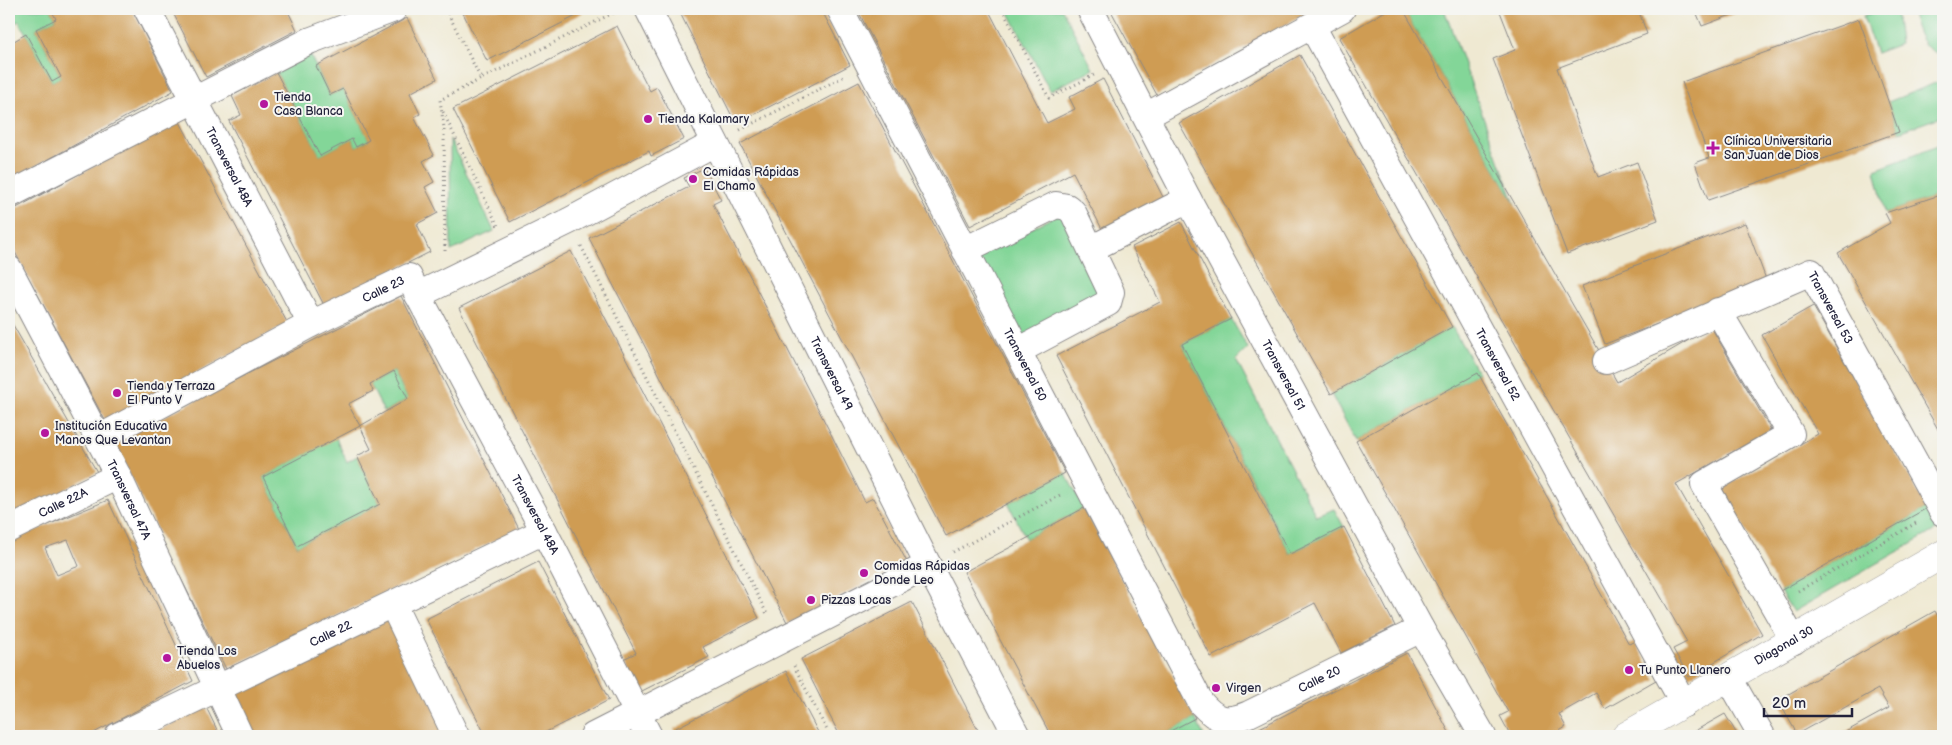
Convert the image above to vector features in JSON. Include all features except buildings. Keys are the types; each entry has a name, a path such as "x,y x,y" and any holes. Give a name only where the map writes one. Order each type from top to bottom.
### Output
{"street":[{"name":"Transversal 48A","path":"147,9 311,324"},
{"path":"9,195 309,42 394,9"},
{"name":"Transversal 49","path":"648,9 928,565 1017,736"},
{"name":"Transversal 50","path":"840,9 1201,703 1216,718"},
{"name":"Transversal 51","path":"1090,9 1188,199 1421,629 1483,736"},
{"path":"1146,116 1342,9"},
{"name":"Transversal 52","path":"1312,26 1684,704"},
{"name":"Calle 23","path":"99,438 311,324 409,277 418,294 568,221 715,143"},
{"path":"1091,249 1188,199"},
{"path":"966,250 1056,205 1061,204 1073,212 1111,292 1108,303 1018,351"},
{"name":"Transversal 47A","path":"9,269 118,476 240,736"},
{"name":"Transversal 53","path":"1606,361 1811,272 1942,511"},
{"name":"Transversal 48A","path":"418,294 544,531 643,725"},
{"path":"1718,311 1791,434 1704,484 1794,641"},
{"name":"Calle 22A","path":"9,529 118,476"},
{"name":"Calle 22","path":"118,736 216,688 393,606 544,531"},
{"name":"Diagonal 30","path":"1626,736 1943,554"},
{"path":"593,736 643,725 781,642 928,565"},
{"path":"393,606 456,736"},
{"name":"Calle 20","path":"1216,718 1230,720 1249,714 1421,629"},
{"path":"1729,678 1762,736"}],"path":[{"path":"446,9 481,79"},
{"path":"445,280 444,142 440,100 622,9"},
{"path":"1002,9 1049,98 1118,62"},
{"path":"715,143 868,64"},
{"path":"440,107 510,249"},
{"path":"568,221 830,736"},
{"path":"928,565 1084,481"},
{"path":"1774,605 1942,511"}],"green space":[{"path":"9,9 51,9 56,19 36,29 61,77 52,82 19,21 9,26"},
{"path":"1007,9 1062,9 1093,69 1050,91"},
{"path":"1403,9 1444,9 1515,204 1502,181"},
{"path":"1883,9 1896,9 1900,44 1876,53 1863,16"},
{"path":"1910,9 1943,9 1943,55 1929,48 1920,38"},
{"path":"310,55 330,95 343,89 369,140 356,147 352,139 320,156 276,72"},
{"path":"1943,80 1943,116 1899,132 1888,102"},
{"path":"450,139 494,231 451,251"},
{"path":"1943,144 1943,194 1885,213 1875,170"},
{"path":"1061,213 1105,300 1023,342 978,256"},
{"path":"1231,319 1248,348 1236,360 1316,516 1334,509 1344,527 1290,554 1182,344"},
{"path":"1452,327 1478,373 1356,441 1331,394"},
{"path":"394,371 408,399 384,412 370,384"},
{"path":"336,438 347,462 357,456 380,504 297,546 263,477"},
{"path":"1065,473 1084,508 1026,539 1008,503"},
{"path":"1927,508 1939,528 1793,612 1780,591"},
{"path":"1195,718 1204,736 1161,736"}],"place":[{"name":"Tienda Casa Blanca","path":"264,104"},
{"name":"Tienda Kalamary","path":"648,119"},
{"name":"Clínica Universitaria San Juan de Dios","path":"1713,148"},
{"name":"Comidas Rápidas El Chamo","path":"693,179"},
{"name":"Tienda y Terraza El Punto V","path":"117,393"},
{"name":"Institución Educativa Manos Que Levantan","path":"45,433"},
{"name":"Comidas Rápidas Donde Leo","path":"864,573"},
{"name":"Pizzas Locas","path":"811,600"},
{"name":"Tienda Los Abuelos","path":"167,658"},
{"name":"Tu Punto Llanero","path":"1629,670"},
{"name":"Virgen","path":"1216,688"}]}
